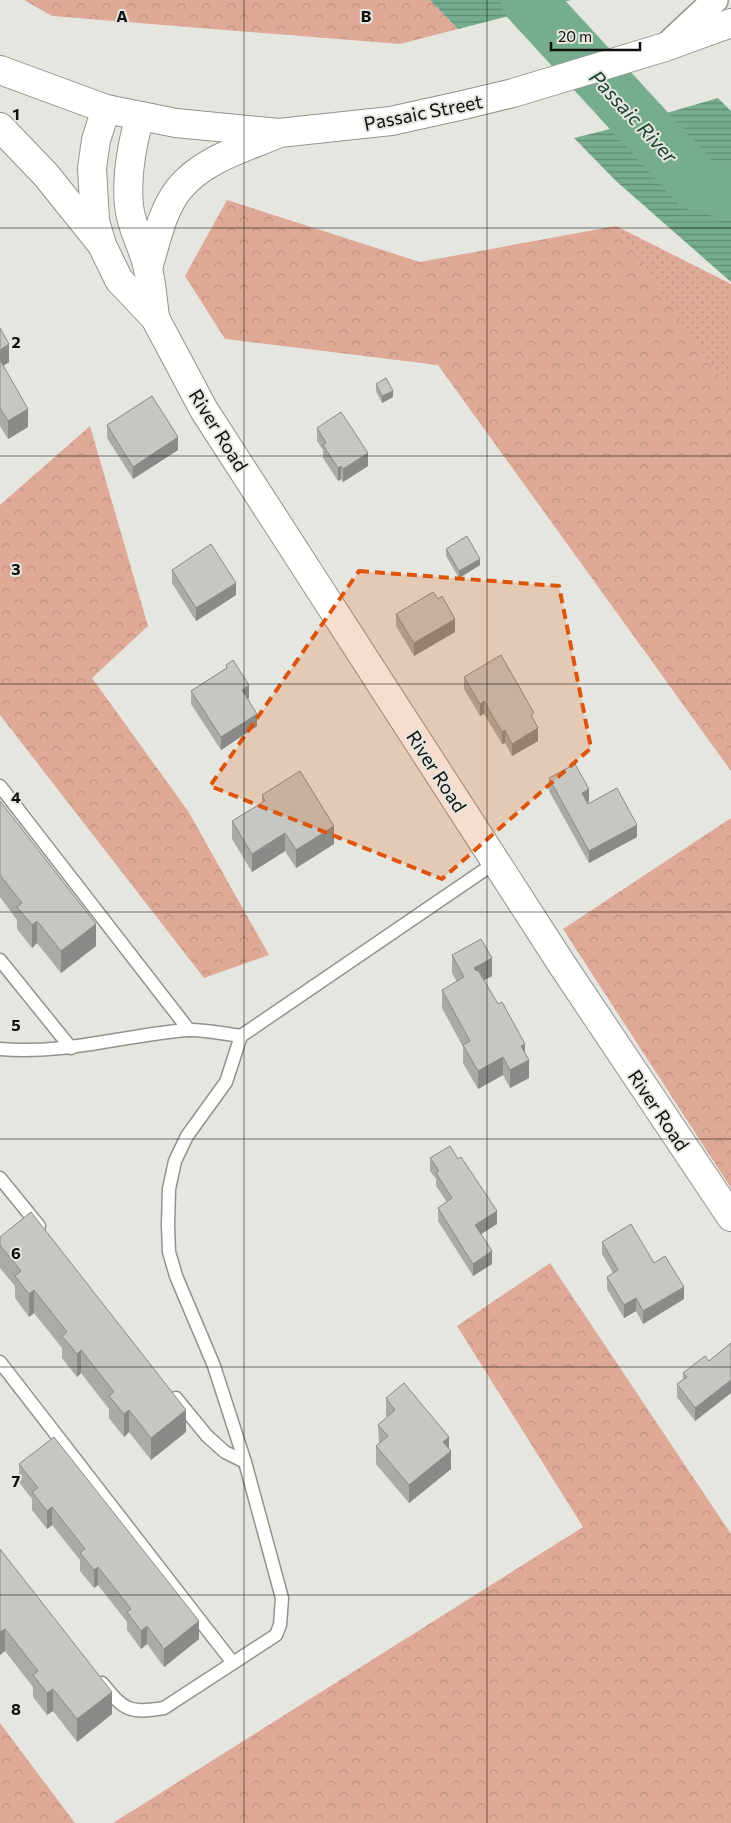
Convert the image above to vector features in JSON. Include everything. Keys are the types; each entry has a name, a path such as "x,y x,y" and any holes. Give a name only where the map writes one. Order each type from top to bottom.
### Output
{"street":[{"path":"665,47 710,1"},
{"name":"Passaic Street","path":"106,109 186,124 279,133 391,121 513,93 665,47 731,23"},
{"path":"0,70 106,109 96,140 92,168 95,220 102,245 119,280 155,318"},
{"path":"140,116 132,148 129,207 135,232 148,268 155,318"},
{"path":"0,127 46,175 102,245"},
{"path":"148,268 160,228 180,188 205,166 279,133"},
{"name":"River Road","path":"155,318 204,410 561,963 731,1217"}],"lane":[{"path":"0,786 189,1030"},
{"path":"95,1674 118,1704 144,1711 164,1708 276,1636 280,1625 282,1598 245,1462 214,1366 176,1276 169,1252 170,1189 175,1161 187,1136 226,1082 241,1036 496,862"},
{"path":"0,960 71,1048"},
{"path":"0,1050 19,1051 71,1048 189,1030 241,1036"},
{"path":"0,1178 49,1238"},
{"path":"0,1362 233,1663"},
{"path":"170,1391 207,1436 226,1452 245,1462"}],"highlighted area":[{"path":"359,571 559,586 591,748 442,879 210,786"}],"green space":[{"path":"24,0 430,0 458,29 400,44 52,16"},
{"path":"227,200 420,262 616,226 731,394 731,771 438,365 225,339 185,276"},
{"path":"616,226 731,284 731,399"},
{"path":"90,426 148,626 92,678 188,811 269,955 204,978 0,715 0,505"},
{"path":"731,818 731,1188 563,929"},
{"path":"550,1263 731,1534 731,1823 113,1823 583,1527 457,1326"},
{"path":"0,1723 75,1823 0,1823"}],"shaded area":[{"path":"430,0 571,0 458,29"},
{"path":"718,98 731,111 731,282 616,181 574,138"}],"building":[{"path":"0,328 9,344 0,350"},
{"path":"0,360 28,409 8,421 0,408"},
{"path":"386,378 393,391 382,396 376,384"},
{"path":"152,396 178,437 133,467 107,425"},
{"path":"341,412 368,453 343,469 341,466 338,468 323,445 326,443 317,428"},
{"path":"467,536 480,559 459,571 446,549"},
{"path":"211,544 236,583 196,608 172,570"},
{"path":"433,592 438,599 442,596 455,619 414,643 396,614"},
{"path":"501,655 534,713 531,715 538,728 512,744 505,730 502,732 484,701 480,704 464,677"},
{"path":"233,660 249,685 242,690 257,714 221,737 191,691 227,668 226,665"},
{"path":"575,764 589,789 582,793 588,804 617,788 637,825 589,851 549,778"},
{"path":"300,771 334,826 296,850 285,833 252,854 232,821 265,801 262,795"},
{"path":"0,801 96,924 61,951 37,921 32,925 17,907 22,903 0,875"},
{"path":"481,939 492,958 474,968 476,971 478,970 498,1004 502,1002 525,1044 521,1046 529,1060 510,1070 503,1057 478,1071 463,1045 470,1041 442,990 464,977 452,955"},
{"path":"450,1146 458,1159 461,1157 497,1211 475,1225 492,1251 473,1264 438,1208 452,1198 436,1173 439,1171 430,1158"},
{"path":"31,1212 186,1410 151,1438 129,1410 124,1414 109,1396 114,1392 81,1350 77,1354 62,1336 67,1332 34,1290 29,1294 15,1276 21,1271 0,1245 0,1237"},
{"path":"631,1224 654,1263 665,1256 684,1287 643,1311 636,1298 624,1305 607,1277 618,1270 602,1242"},
{"path":"731,1343 731,1380 695,1408 677,1384 687,1377 683,1373 705,1356 709,1361"},
{"path":"404,1383 449,1437 443,1442 451,1451 409,1485 376,1446 388,1436 378,1425 395,1410 386,1398"},
{"path":"54,1437 199,1621 164,1649 147,1626 141,1631 127,1612 131,1609 98,1567 94,1570 80,1553 85,1549 52,1507 47,1511 32,1492 38,1488 19,1464"},
{"path":"0,1549 112,1692 77,1719 53,1689 47,1693 33,1675 38,1671 5,1629 0,1632"}],"waterway":[{"name":"Passaic River","path":"528,0 697,184 731,193"}]}
